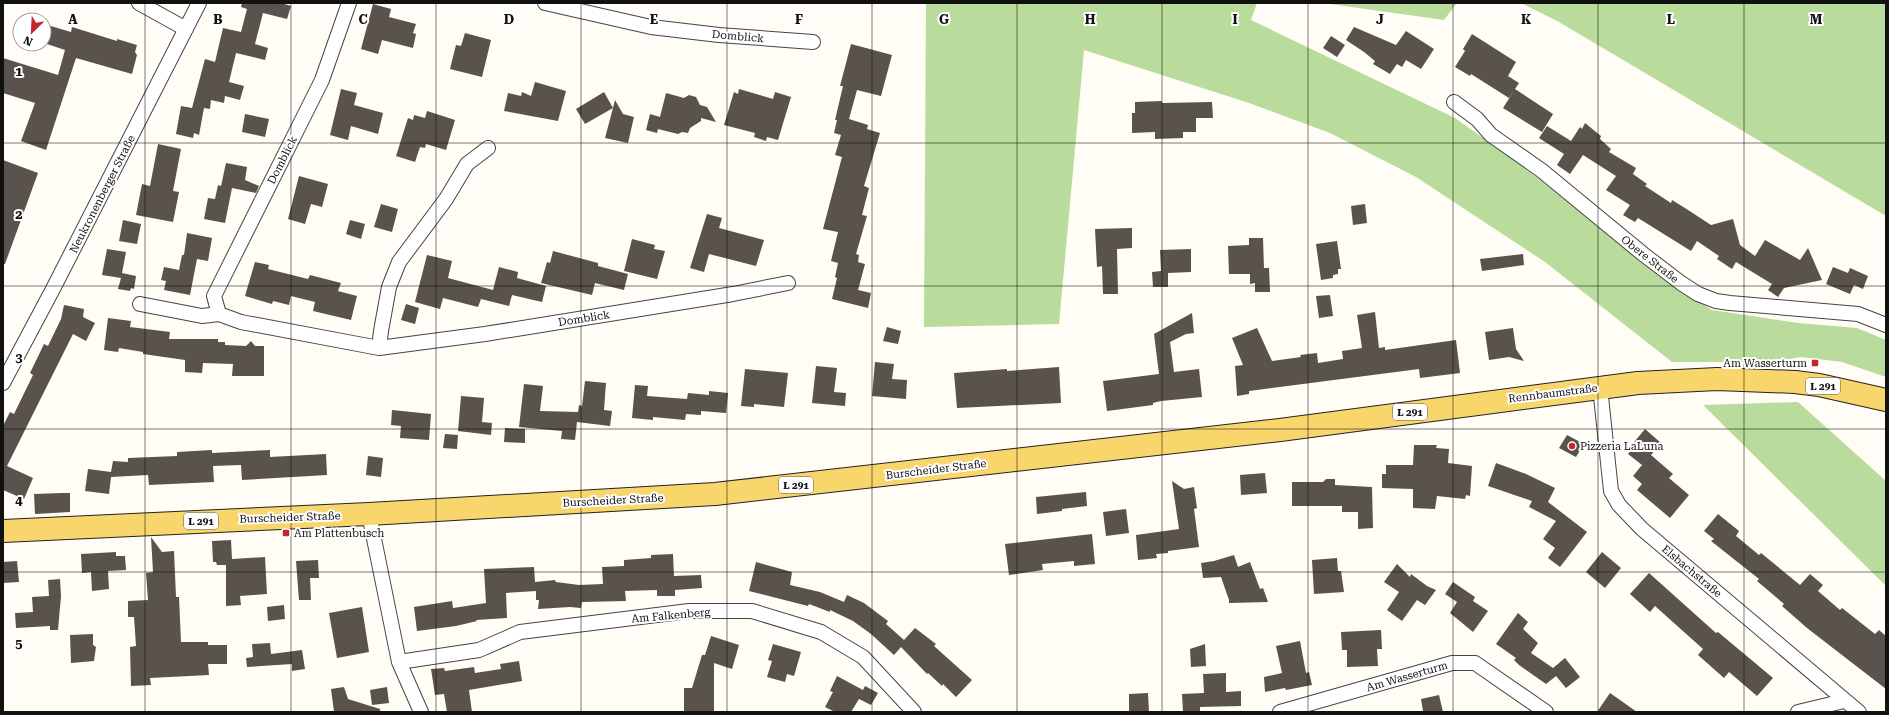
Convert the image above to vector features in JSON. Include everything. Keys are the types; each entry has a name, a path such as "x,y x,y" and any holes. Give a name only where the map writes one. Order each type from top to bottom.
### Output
{"main road":[{"name":"Rennbaumstraße","path":"1221,436 1600,387 1717,379 1818,385 1886,400"},
{"name":"Burscheider Straße","path":"3,531 369,514 715,494 1221,436"}],"street":[{"path":"139,3 186,29"},
{"name":"Neukronenberger Straße","path":"3,383 58,280 199,3"},
{"name":"Domblick","path":"219,314 214,296 322,80 349,3"},
{"name":"Domblick","path":"545,3 651,27 719,35 814,42"},
{"name":"Obere Straße","path":"1454,102 1477,119 1491,135 1541,170 1642,254 1698,294 1716,301 1730,303 1858,314 1886,325"},
{"path":"379,348 380,330 389,287 399,262 446,199 467,164 488,148"},
{"name":"Domblick","path":"140,304 202,316 219,314 241,322 379,348 484,334 718,297 788,283"},
{"name":"Elsbachstraße","path":"1600,387 1611,491 1620,505 1642,529 1844,701 1859,712"},
{"path":"369,514 399,662 421,712"},
{"name":"Am Falkenberg","path":"399,662 479,650 520,632 689,611 752,611 822,632 863,656 914,712"},
{"name":"Am Wasserturm","path":"1280,712 1452,663 1475,663 1546,712"},
{"path":"1798,712 1844,701"}],"green space":[{"path":"926,3 1257,3 1251,20 1455,118 1524,167 1662,278 1712,310 1798,323 1857,328 1886,340 1886,377 1842,362 1801,357 1773,362 1672,362 1545,262 1416,177 1330,133 1249,103 1084,50 1059,324 924,327"},
{"path":"1323,3 1457,3 1444,20"},
{"path":"1521,3 1886,3 1886,216 1559,22"},
{"path":"1798,402 1886,481 1886,586 1703,405"}],"building":[{"path":"242,3 281,3 291,6 287,19 263,13 255,44 268,48 265,60 236,53 229,82 244,86 240,100 225,96 224,103 211,100 210,109 204,108 199,135 194,133 193,138 176,134 181,106 192,108 205,59 215,62 223,28 241,32 247,9 241,7"},
{"path":"373,4 391,9 389,17 416,24 413,33 416,34 413,48 382,40 378,54 361,49"},
{"path":"52,26 71,32 72,27 117,41 117,39 137,45 135,52 137,55 132,74 76,58 46,150 21,141 35,103 3,93 3,58 58,75 65,50 52,46"},
{"path":"1354,27 1396,45 1406,31 1434,49 1421,69 1406,60 1402,67 1397,64 1390,74 1373,64 1375,61 1346,40"},
{"path":"465,33 491,40 482,77 450,69 456,45 461,46"},
{"path":"1472,34 1516,62 1508,76 1519,83 1509,98 1471,74 1470,76 1455,67 1465,51 1463,49"},
{"path":"1331,36 1345,45 1337,57 1323,48"},
{"path":"851,44 892,55 881,96 857,90 849,119 868,125 867,129 880,133 864,186 869,188 862,215 867,216 856,254 859,255 858,262 865,264 858,290 871,293 868,308 832,299 837,278 835,277 838,263 831,261 838,232 823,229 842,157 835,155 841,135 834,133 837,120 835,120 843,86 840,86"},
{"path":"535,82 566,91 558,121 504,111 508,93 521,96 522,92 531,96"},
{"path":"341,89 357,93 354,105 383,113 378,134 351,126 348,140 330,135"},
{"path":"739,89 773,99 775,92 791,97 778,140 767,137 766,141 754,137 755,133 724,125 734,92 738,94"},
{"path":"1515,89 1553,114 1542,132 1503,108"},
{"path":"604,92 613,108 585,124 576,109"},
{"path":"666,93 684,98 689,95 696,97 700,105 707,107 716,122 701,118 701,121 690,128 688,133 682,132 678,134 658,129 657,133 646,130 650,114 660,117"},
{"path":"615,100 623,114 634,117 628,143 605,138"},
{"path":"1162,101 1162,103 1212,102 1213,118 1196,118 1196,132 1183,132 1183,138 1155,139 1155,132 1132,133 1132,113 1135,113 1135,102"},
{"path":"427,111 455,120 446,150 426,144 425,148 420,147 415,162 396,156 408,118 413,120 414,115 425,118"},
{"path":"245,114 269,119 265,137 242,132"},
{"path":"1585,123 1601,136 1600,139 1611,149 1609,152 1636,168 1633,174 1647,184 1645,186 1671,203 1672,200 1711,225 1733,219 1740,245 1755,256 1765,240 1800,260 1808,248 1822,280 1784,288 1778,297 1768,290 1772,284 1736,262 1732,269 1717,259 1719,256 1697,241 1691,251 1638,218 1635,222 1623,215 1630,205 1606,190 1616,176 1583,155 1570,174 1557,165 1564,154 1539,138 1547,126 1571,141 1580,127 1582,129"},
{"path":"158,144 181,149 173,191 179,192 173,222 136,215 142,184 150,186"},
{"path":"3,160 38,173 5,264 3,264"},
{"path":"226,163 247,167 245,180 259,186 256,193 232,188 225,223 204,219 208,198 215,199 218,185 221,186"},
{"path":"299,176 328,184 322,207 311,204 305,224 288,219"},
{"path":"381,204 398,209 392,232 374,227"},
{"path":"1365,204 1367,223 1353,225 1351,206"},
{"path":"707,214 722,218 719,228 764,240 756,266 709,254 704,272 690,268"},
{"path":"123,220 141,224 137,244 119,241"},
{"path":"350,220 365,224 361,239 346,234"},
{"path":"1132,228 1132,248 1117,249 1118,294 1103,294 1102,266 1097,267 1095,229"},
{"path":"187,233 212,238 208,261 197,259 190,295 164,290 166,281 161,280 164,267 179,270 182,255 184,255"},
{"path":"1249,238 1263,238 1264,268 1269,268 1270,292 1255,292 1255,283 1250,284 1250,274 1229,274 1228,246 1249,245"},
{"path":"632,239 655,245 654,249 665,251 657,279 624,271"},
{"path":"1337,241 1341,269 1338,269 1338,274 1333,275 1333,278 1321,280 1316,244"},
{"path":"107,249 126,252 122,273 136,276 134,289 131,288 130,291 118,289 121,278 102,275"},
{"path":"1191,249 1191,272 1168,273 1168,287 1153,287 1152,272 1161,271 1160,250"},
{"path":"553,251 598,263 598,266 628,274 624,290 595,283 592,295 541,283 547,262 550,263"},
{"path":"1523,254 1524,265 1482,271 1480,259"},
{"path":"427,255 452,261 448,278 493,290 499,267 518,272 517,278 546,286 542,302 512,295 509,306 481,299 478,307 443,298 440,309 415,302"},
{"path":"255,262 269,265 268,269 308,279 310,275 341,283 338,291 357,296 351,320 313,311 315,302 291,296 289,305 273,301 272,304 245,296"},
{"path":"1833,267 1848,273 1850,268 1868,276 1863,289 1854,285 1850,294 1826,284"},
{"path":"1330,295 1333,316 1319,318 1316,296"},
{"path":"406,304 419,308 415,324 401,320"},
{"path":"64,305 84,309 83,317 95,323 86,341 73,334 7,466 33,478 24,499 3,490 3,426 10,412 14,414 33,375 30,373 44,344 48,346 61,319"},
{"path":"1375,312 1379,348 1385,347 1385,350 1456,340 1460,373 1420,378 1419,369 1249,391 1249,394 1237,396 1235,366 1243,365 1232,338 1257,328 1272,361 1317,353 1318,363 1343,359 1342,351 1362,348 1357,315"},
{"path":"1192,313 1194,333 1186,334 1170,342 1174,372 1199,369 1202,397 1161,401 1153,403 1153,405 1107,411 1103,381 1159,374 1154,334"},
{"path":"108,318 131,321 130,327 170,332 169,339 218,339 218,342 225,342 225,345 246,346 251,341 255,346 264,346 264,376 232,376 233,364 203,363 202,373 185,372 185,360 143,354 143,352 119,348 118,352 104,350"},
{"path":"887,327 901,331 898,344 883,341"},
{"path":"1513,328 1516,349 1524,361 1509,357 1489,360 1485,332"},
{"path":"875,362 894,364 892,379 907,380 906,399 872,396"},
{"path":"816,366 837,368 834,392 846,393 845,406 812,403"},
{"path":"1059,367 1061,403 957,408 954,373"},
{"path":"745,369 788,373 784,407 754,404 754,407 741,406"},
{"path":"585,381 606,383 604,410 612,411 610,426 577,422 575,440 561,439 562,431 519,427 524,384 543,386 540,411 578,412 579,405 582,406"},
{"path":"635,385 648,386 647,396 687,399 688,393 709,395 709,391 728,393 726,413 701,411 701,415 686,414 685,420 653,417 653,420 632,418"},
{"path":"461,396 484,398 482,422 492,423 491,435 458,431"},
{"path":"392,410 431,414 429,440 400,438 401,426 391,425"},
{"path":"505,428 525,429 525,443 504,442"},
{"path":"1645,429 1661,443 1651,455 1673,474 1669,478 1689,495 1670,518 1637,490 1642,484 1633,476 1642,465 1628,454 1632,449 1630,447"},
{"path":"445,434 458,435 457,449 443,448"},
{"path":"1567,435 1584,444 1576,457 1559,448"},
{"path":"1414,445 1437,445 1436,448 1449,449 1448,463 1472,466 1470,496 1466,495 1465,499 1437,496 1435,509 1413,508 1413,489 1382,488 1382,474 1386,474 1386,465 1413,465"},
{"path":"212,450 212,453 270,450 270,457 326,454 327,475 242,480 241,465 213,466 214,482 149,485 148,475 111,477 109,494 85,491 88,469 111,472 113,461 128,462 128,458 177,456 177,452"},
{"path":"368,456 383,458 381,477 366,475"},
{"path":"1496,463 1526,474 1555,488 1548,502 1587,532 1560,567 1548,558 1555,548 1543,539 1556,521 1529,507 1532,501 1488,486"},
{"path":"1265,473 1267,493 1241,495 1240,475"},
{"path":"1326,479 1335,479 1335,485 1372,487 1373,528 1358,529 1358,512 1342,512 1342,506 1292,506 1292,482 1323,482"},
{"path":"1172,481 1184,489 1194,487 1197,508 1194,509 1199,547 1168,551 1168,553 1156,554 1157,558 1138,560 1136,535 1179,529"},
{"path":"1086,492 1087,506 1037,514 1036,497"},
{"path":"70,493 70,512 35,514 34,494"},
{"path":"1126,509 1129,533 1106,536 1103,512"},
{"path":"1718,514 1739,531 1736,536 1759,555 1761,553 1800,585 1810,574 1823,585 1818,591 1840,610 1842,608 1875,634 1879,630 1886,636 1886,689 1807,628 1782,606 1784,604 1757,581 1759,579 1711,541 1714,539 1704,531"},
{"path":"1092,534 1095,564 1074,566 1074,561 1042,564 1043,570 1009,575 1005,544"},
{"path":"151,537 162,552 174,551 176,597 179,597 181,642 208,642 208,645 227,645 227,664 208,664 209,675 150,678 151,685 131,686 130,647 136,646 134,617 128,617 128,601 148,600 146,573 153,572"},
{"path":"231,540 232,559 265,557 267,594 240,596 241,605 226,606 226,565 217,565 216,562 213,562 212,541"},
{"path":"116,552 116,556 125,556 126,570 108,571 109,589 92,591 91,572 82,573 81,554"},
{"path":"1602,552 1621,568 1605,588 1586,572"},
{"path":"673,554 674,576 701,575 702,588 675,590 675,596 657,596 657,590 625,591 626,601 582,602 581,608 570,607 538,609 539,600 536,600 536,591 506,593 507,618 476,620 477,621 456,626 417,631 414,607 452,601 453,608 486,603 484,569 534,567 535,582 555,580 556,582 579,585 603,584 602,567 624,566 624,560 651,558 651,555"},
{"path":"1234,555 1238,567 1250,562 1260,589 1263,588 1268,602 1229,603 1221,577 1203,578 1201,563"},
{"path":"1337,558 1338,571 1341,571 1344,592 1314,594 1312,560"},
{"path":"318,560 319,578 310,578 311,600 299,600 296,561"},
{"path":"17,561 19,582 3,583 3,562"},
{"path":"756,562 792,572 790,585 820,592 844,602 847,595 864,603 888,621 886,624 904,640 915,628 936,644 934,646 972,680 956,697 943,684 942,686 928,673 927,674 901,647 894,655 871,634 853,621 830,610 830,612 809,604 808,606 749,591"},
{"path":"1397,564 1410,577 1411,574 1427,586 1436,590 1425,605 1417,600 1402,621 1387,610 1399,592 1384,582"},
{"path":"1649,573 1716,633 1718,632 1773,678 1757,696 1729,672 1724,678 1698,655 1703,649 1655,606 1650,612 1630,594"},
{"path":"60,579 61,596 58,630 50,630 50,626 16,628 15,613 33,612 32,597 49,596 48,580"},
{"path":"1453,582 1475,597 1473,601 1488,611 1473,632 1450,613 1457,602 1445,594"},
{"path":"284,605 285,619 268,621 267,607"},
{"path":"362,607 369,652 337,658 329,613"},
{"path":"1518,613 1528,622 1523,629 1538,643 1531,653 1553,668 1565,658 1580,677 1566,688 1556,676 1546,684 1519,665 1514,660 1516,658 1496,644"},
{"path":"1381,630 1382,649 1377,649 1378,666 1347,667 1347,650 1342,650 1341,632"},
{"path":"93,634 93,645 96,647 94,661 71,663 70,635"},
{"path":"711,636 739,645 732,669 714,663 714,712 684,712 684,688 692,688 702,655 705,655"},
{"path":"1300,641 1306,673 1309,672 1312,685 1265,692 1264,677 1282,673 1276,646"},
{"path":"270,643 271,654 302,650 305,669 292,671 292,664 247,667 246,658 253,657 252,644"},
{"path":"773,644 801,652 794,676 787,674 785,682 767,677 772,661 768,660"},
{"path":"1205,644 1206,666 1191,667 1190,649"},
{"path":"519,661 522,681 469,690 472,712 447,712 444,694 435,695 431,669 444,668 445,671 474,667 475,673 501,669 500,664"},
{"path":"1226,673 1226,692 1241,691 1241,706 1200,707 1200,711 1183,712 1182,694 1204,693 1203,674"},
{"path":"837,676 863,690 865,686 878,693 871,705 859,699 851,712 835,712 825,707 833,692 830,691"},
{"path":"344,687 348,699 380,709 380,712 334,712 331,689"},
{"path":"387,687 389,703 372,705 370,690"},
{"path":"1148,693 1149,712 1129,712 1129,694"},
{"path":"1610,693 1637,712 1597,712"},
{"path":"1439,695 1443,712 1423,711 1421,699"}],"place":[{"name":"Am Wasserturm","path":"1815,363"},
{"name":"Pizzeria LaLuna","path":"1572,446"},
{"name":"Am Plattenbusch","path":"286,533"}]}
